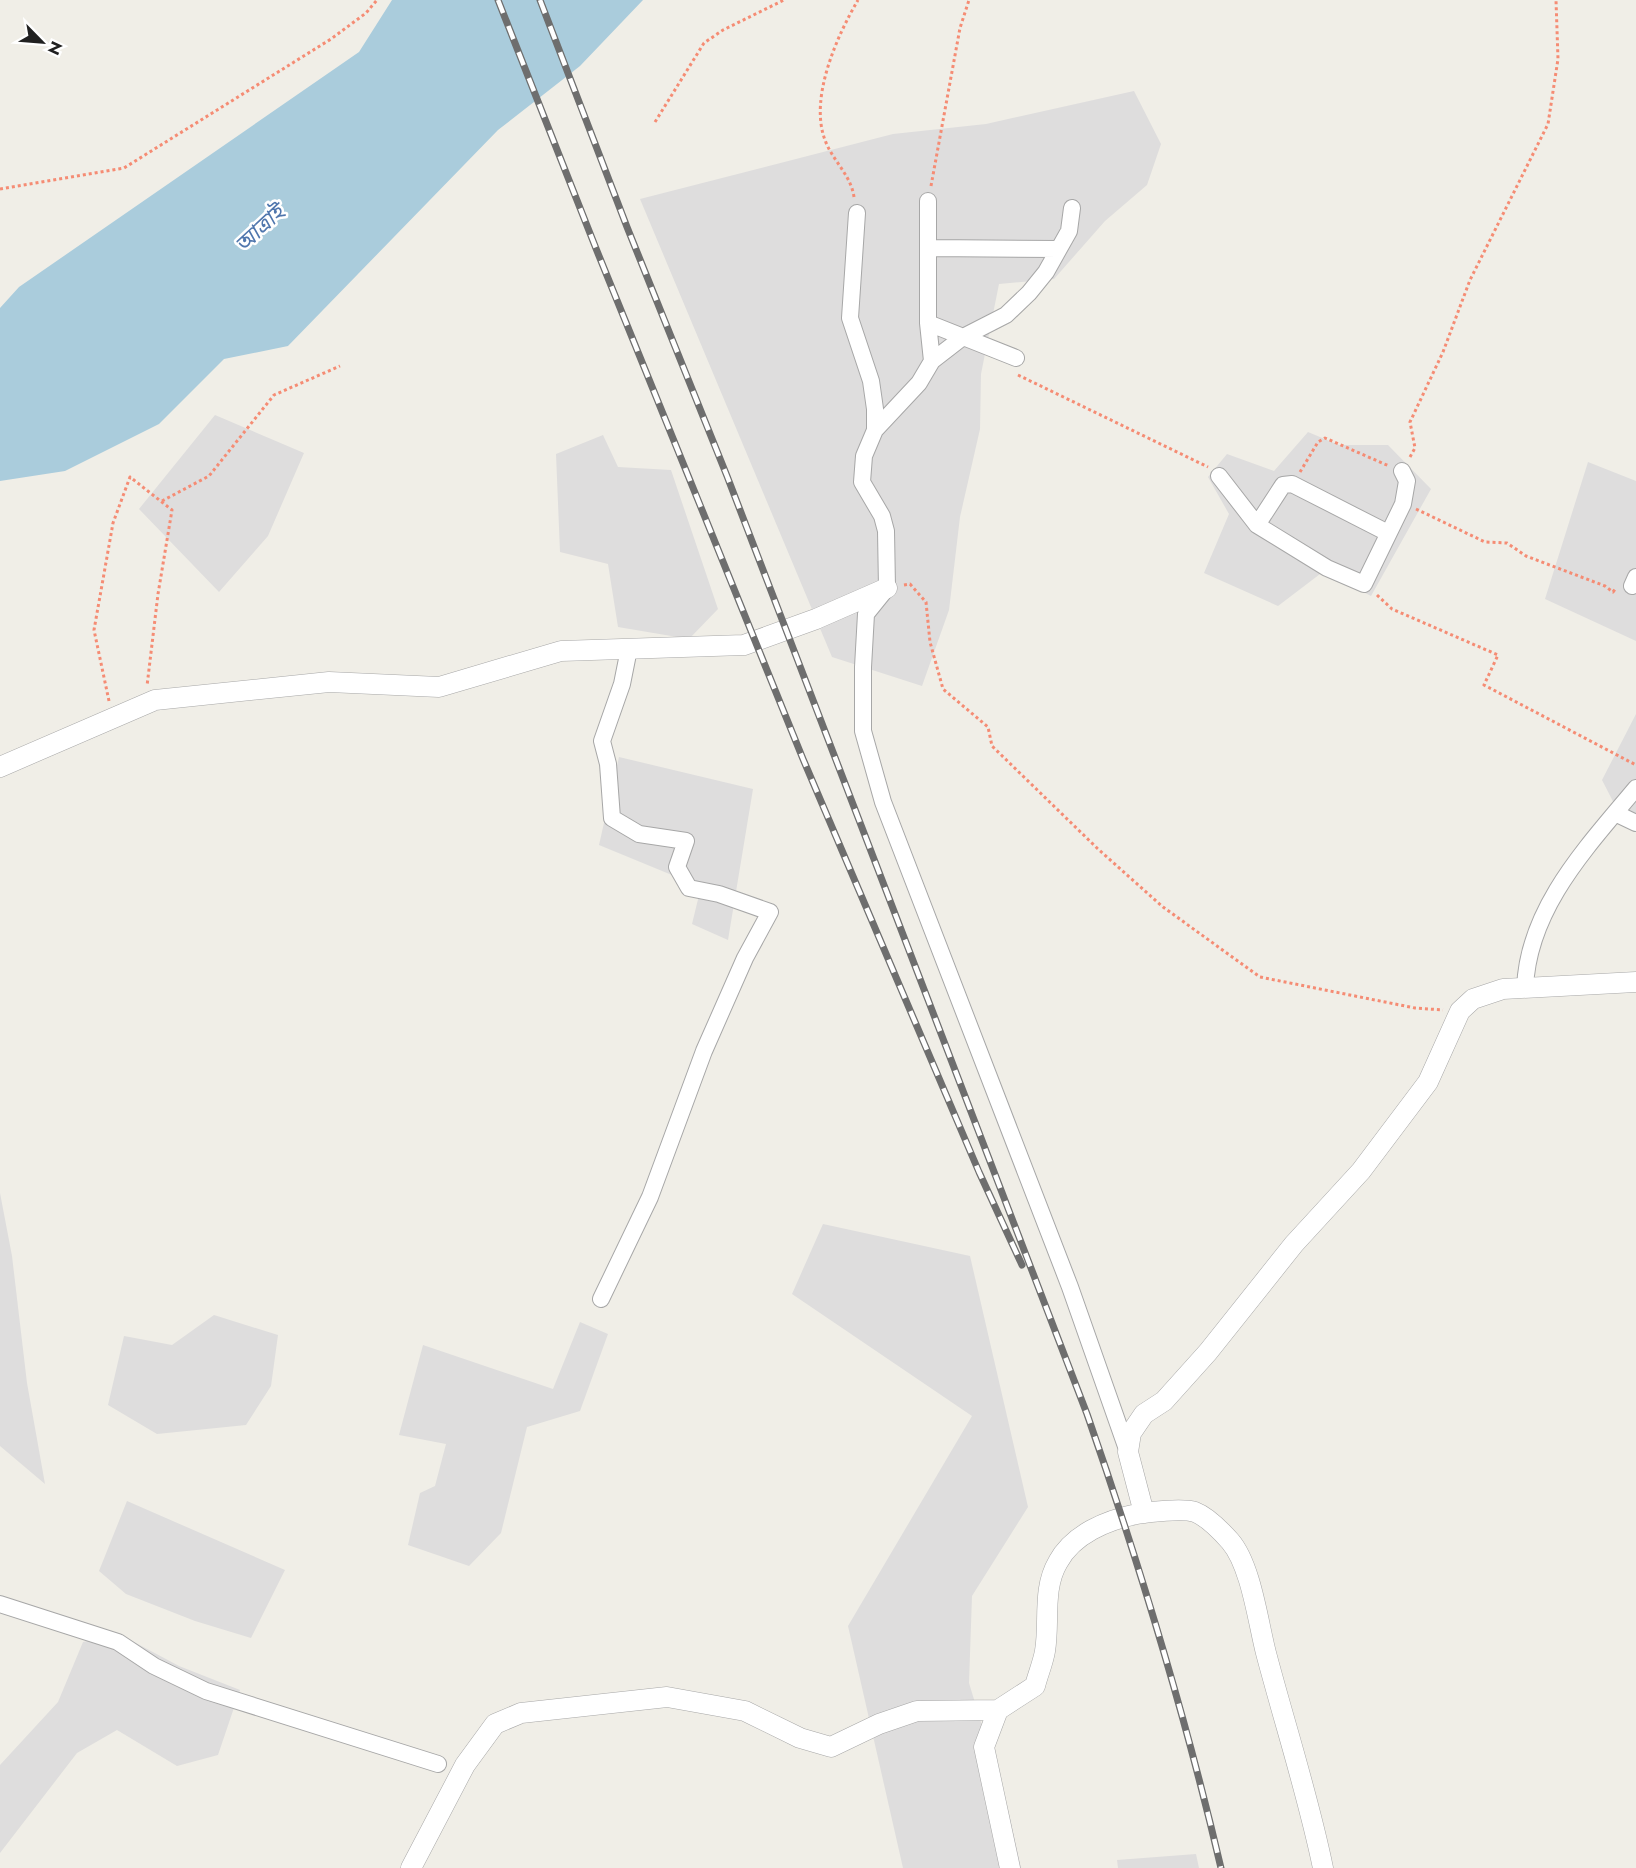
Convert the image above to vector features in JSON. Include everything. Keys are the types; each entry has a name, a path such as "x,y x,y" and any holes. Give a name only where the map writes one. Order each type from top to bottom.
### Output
{"street":[{"path":"928,201 928,322 932,361"},
{"path":"874,430 918,383 932,361 963,337 1006,315 1029,293 1069,231 1071,208"},
{"path":"857,213 850,318 871,381 875,409 874,430 864,456 862,482 882,516 886,531 887,588 866,614 863,731 871,765 1070,1287 1128,1452 1144,1513"},
{"path":"929,248 1059,249"},
{"path":"928,322 1016,358"},
{"path":"1219,476 1257,525 1327,568 1364,584 1403,504 1407,481 1402,471"},
{"path":"1257,525 1283,485 1292,484 1388,534"},
{"path":"0,767 154,700 329,682 439,687 561,651 744,645 816,619 887,588"},
{"path":"601,1299 650,1197 713,1030 745,958 770,912 719,894 689,888 677,867 686,841 639,834 612,818 608,764 602,741 622,684 629,649"},
{"path":"1525,988 1527,955 1549,902 1636,788"},
{"path":"1615,813 1636,823"},
{"path":"1128,1452 1131,1433 1144,1414 1164,1401 1208,1352 1294,1244 1361,1171 1428,1082 1460,1011 1473,999 1488,993 1525,988 1636,982"},
{"path":"411,1868 460,1773 495,1724 521,1713 667,1697 745,1711 800,1738 831,1747 879,1724 917,1711 998,1710 1035,1686 1045,1650 1048,1594 1057,1563 1074,1539 1123,1517 1144,1513 1195,1512 1216,1527 1232,1544 1245,1571 1270,1669 1308,1797 1323,1868"},
{"path":"0,1604 118,1642 154,1666 206,1691 438,1764 460,1773"},
{"path":"998,1710 984,1747 1010,1868"}],"path":[{"path":"0,189 124,168 297,58 331,39 366,13 377,0"},
{"path":"655,122 704,43 723,30 784,0"},
{"path":"857,213 853,187 825,140 821,119 825,75 858,0"},
{"path":"928,201 960,28 969,0"},
{"path":"1292,484 1318,442 1325,438 1402,471 1415,448 1410,422 1443,352 1470,280 1548,124 1558,59 1557,0"},
{"path":"1016,358 1018,377 1207,466 1219,476"},
{"path":"162,501 209,476 274,395 339,366"},
{"path":"112,717 94,630 113,523 130,477 172,510 158,594 144,704"},
{"path":"1403,504 1485,542 1507,543 1526,556 1586,581 1605,586 1612,592 1629,583"},
{"path":"887,588 910,584 926,602 930,642 943,688 988,727 992,746 1163,906 1260,977 1415,1008 1460,1011"},
{"path":"1364,584 1392,609 1498,655 1484,685 1636,765"}],"shaded area":[{"path":"1134,91 1161,144 1147,185 1105,221 1054,279 999,284 981,374 980,429 960,517 949,610 922,686 832,657 640,199 893,134 986,124"},
{"path":"215,415 304,453 268,536 219,592 139,509"},
{"path":"1308,432 1339,445 1388,445 1431,489 1371,596 1324,571 1278,606 1204,573 1229,514 1208,477 1227,454 1274,471"},
{"path":"603,435 618,467 671,470 718,609 689,639 618,627 608,564 560,552 556,454"},
{"path":"1588,462 1636,481 1636,641 1545,599"},
{"path":"1636,714 1636,825 1621,817 1602,780"},
{"path":"619,757 753,789 728,940 692,924 701,887 599,845"},
{"path":"0,1193 12,1256 27,1383 45,1484 0,1446"},
{"path":"823,1224 970,1256 1028,1507 972,1596 969,1683 1009,1814 1021,1868 903,1868 848,1626 972,1416 792,1294"},
{"path":"214,1315 278,1335 271,1386 246,1425 157,1434 108,1405 124,1336 172,1345"},
{"path":"580,1322 608,1334 580,1411 527,1427 501,1533 469,1566 408,1545 420,1493 435,1486 446,1444 399,1435 423,1345 553,1389"},
{"path":"127,1501 285,1570 251,1638 195,1621 126,1594 99,1571"},
{"path":"119,1634 179,1666 240,1690 218,1755 177,1766 117,1730 77,1753 0,1853 0,1765 58,1702 83,1642"},
{"path":"1196,1854 1199,1868 1118,1868 1117,1860"}],"water":[{"name":"আত্রাই","path":"392,0 643,0 580,66 498,130 288,346 224,359 159,424 65,471 0,481 0,308 19,287 359,52"}],"railway":[{"path":"498,0 803,759 979,1172 1022,1265"},
{"path":"540,0 627,227 727,476 1087,1414 1160,1639 1221,1868"}]}
